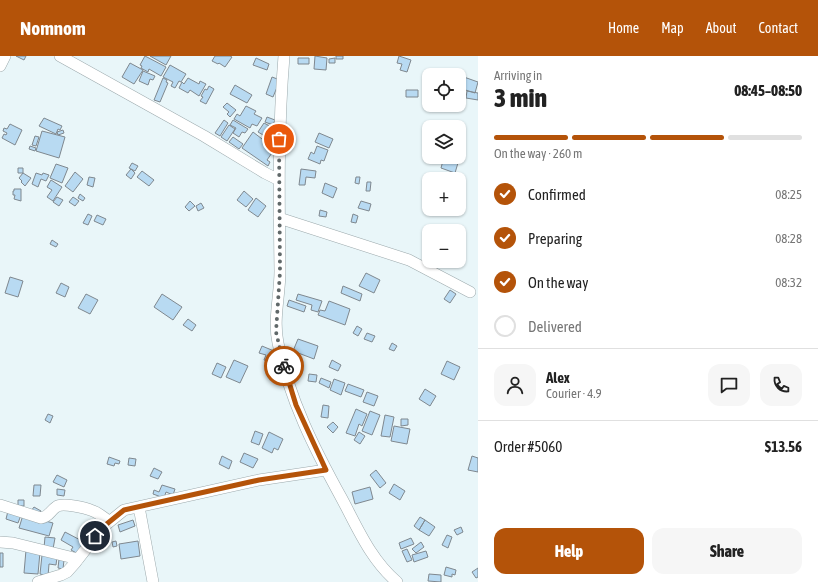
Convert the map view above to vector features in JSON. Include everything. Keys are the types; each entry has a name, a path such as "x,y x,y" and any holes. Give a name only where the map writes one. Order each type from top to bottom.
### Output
{"street":[{"path":"0,66 5,56"},
{"path":"60,56 185,125 279,180"},
{"path":"284,56 279,125 280,272 276,322 278,343 296,405 326,470 371,553 383,569 397,582"},
{"path":"279,218 409,260 470,292"},
{"path":"38,582 67,572 103,527 124,510 259,480 326,470"},
{"path":"0,505 41,518 46,518 55,507 66,505 88,509 109,521"},
{"path":"139,507 154,582"},
{"path":"0,542 13,543 78,559"}],"building":[{"path":"16,56 26,56 24,60"},
{"path":"145,56 166,67 161,76 149,69 148,72 141,68 142,66 140,65"},
{"path":"150,56 171,56 166,65"},
{"path":"215,56 232,57 225,67 212,61"},
{"path":"315,56 327,58 326,70 314,69"},
{"path":"336,56 343,56 343,59 336,59"},
{"path":"399,56 411,60 407,72 400,70 402,64 397,63"},
{"path":"256,58 269,64 267,70 253,65"},
{"path":"298,58 309,58 309,64 298,64"},
{"path":"335,58 335,63 329,63 329,59"},
{"path":"130,63 143,70 134,84 122,77"},
{"path":"170,65 186,74 175,88 171,86 173,82 163,77"},
{"path":"143,71 155,76 153,80 150,79 148,85 139,81"},
{"path":"272,77 280,80 273,97 266,94"},
{"path":"163,78 167,80 166,82 168,83 160,102 154,100"},
{"path":"188,78 199,84 200,81 206,84 199,96 190,90 188,93 179,88 182,82 184,84"},
{"path":"466,78 478,82 475,93 466,90"},
{"path":"235,85 252,95 247,103 230,94"},
{"path":"209,86 214,89 206,104 200,101 203,97 201,96 205,89 207,90"},
{"path":"406,90 418,90 418,97 406,97"},
{"path":"467,91 478,93 478,100 466,98"},
{"path":"227,103 236,110 230,117 227,114 229,112 223,107"},
{"path":"246,106 256,111 254,114 262,118 257,126 252,124 250,128 234,119 237,114 240,116"},
{"path":"267,117 275,120 273,125 265,122"},
{"path":"44,118 62,126 60,130 58,129 56,134 39,126"},
{"path":"224,120 228,123 220,136 215,133"},
{"path":"233,120 248,129 245,133 242,132 239,137 233,133 236,128 230,125"},
{"path":"264,123 275,129 270,139 258,132"},
{"path":"10,124 22,130 15,145 2,138 4,134 6,135 7,133 3,131 4,128 7,129"},
{"path":"229,125 235,129 227,141 221,137"},
{"path":"63,130 64,133 58,135 57,132"},
{"path":"42,131 65,137 59,158 36,151"},
{"path":"253,132 266,142 264,144 266,146 269,142 276,147 267,160 270,162 268,166 242,148"},
{"path":"319,133 333,139 329,148 315,142"},
{"path":"35,136 39,137 36,146 32,145"},
{"path":"233,137 243,144 239,149 229,142"},
{"path":"30,146 36,148 35,151 29,149"},
{"path":"317,146 328,150 324,161 321,160 320,164 308,159 311,152 314,154"},
{"path":"132,163 138,166 135,171 129,168"},
{"path":"56,164 68,168 62,183 50,178"},
{"path":"442,164 458,164 455,172 441,168"},
{"path":"18,168 23,168 23,173 18,173"},
{"path":"131,169 135,173 131,179 126,175"},
{"path":"301,169 316,171 315,178 306,177 305,185 299,185"},
{"path":"142,171 154,180 149,186 137,177"},
{"path":"75,172 83,179 73,192 65,186"},
{"path":"23,173 31,178 25,186 19,178"},
{"path":"36,173 49,175 46,181 41,179 38,187 32,184"},
{"path":"89,177 95,178 93,187 87,185"},
{"path":"356,177 360,177 359,184 355,183"},
{"path":"51,180 62,187 53,201 47,197 52,190 47,187"},
{"path":"367,182 371,182 370,191 366,191"},
{"path":"325,183 337,188 333,198 322,193"},
{"path":"14,189 21,189 21,201 14,199"},
{"path":"244,191 253,199 246,207 237,200"},
{"path":"80,194 85,198 83,201 78,198"},
{"path":"57,197 63,200 59,206 53,202"},
{"path":"73,197 79,201 75,206 69,202"},
{"path":"256,198 266,206 258,217 248,210"},
{"path":"190,201 195,206 189,211 185,207"},
{"path":"361,201 371,204 369,211 358,208"},
{"path":"201,203 204,208 198,211 196,206"},
{"path":"320,210 327,212 326,217 319,216"},
{"path":"88,214 92,216 88,225 83,223"},
{"path":"353,214 358,216 356,223 351,222"},
{"path":"97,215 106,219 103,225 94,221"},
{"path":"52,240 58,244 56,247 50,244"},
{"path":"366,273 380,280 374,293 359,286"},
{"path":"10,277 23,281 18,297 5,293"},
{"path":"61,283 69,287 65,297 56,293"},
{"path":"343,286 362,294 360,301 341,293"},
{"path":"450,290 456,294 450,303 444,299"},
{"path":"86,294 98,300 90,314 78,308"},
{"path":"162,294 182,307 173,320 154,307"},
{"path":"298,294 322,301 318,312 311,310 312,305 296,300"},
{"path":"289,300 306,306 304,312 287,306"},
{"path":"329,301 350,309 345,325 318,315 320,310 325,311"},
{"path":"188,319 196,325 192,331 183,325"},
{"path":"357,326 362,329 358,336 353,333"},
{"path":"367,333 375,336 372,342 364,339"},
{"path":"298,339 318,346 314,359 293,351"},
{"path":"392,343 397,346 394,351 389,349"},
{"path":"262,346 274,351 270,362 264,360 266,355 259,353"},
{"path":"234,360 248,366 240,383 226,377"},
{"path":"332,360 341,365 338,371 329,367"},
{"path":"447,361 460,367 454,380 441,374"},
{"path":"217,363 226,367 221,378 212,374"},
{"path":"309,374 317,375 316,382 308,381"},
{"path":"321,378 331,382 329,388 319,383"},
{"path":"334,379 345,383 341,395 330,390"},
{"path":"348,384 364,390 361,397 345,391"},
{"path":"425,389 436,396 430,406 419,399"},
{"path":"367,392 378,396 374,406 363,402"},
{"path":"323,405 329,406 328,418 321,417"},
{"path":"356,409 367,414 362,426 359,424 355,436 346,433"},
{"path":"370,411 380,415 372,435 362,431"},
{"path":"48,414 53,416 50,423 45,420"},
{"path":"385,415 394,417 390,437 381,436"},
{"path":"401,419 408,419 408,425 401,426"},
{"path":"333,422 338,427 333,433 327,427"},
{"path":"394,426 410,429 407,444 391,441"},
{"path":"255,431 263,434 259,445 251,442"},
{"path":"269,432 283,439 278,450 274,448 272,453 262,448"},
{"path":"359,432 365,436 360,444 354,440"},
{"path":"244,453 258,459 253,468 240,462"},
{"path":"222,456 232,461 229,469 219,464"},
{"path":"472,456 478,458 478,472 468,470"},
{"path":"109,457 120,461 119,464 115,463 114,466 107,464"},
{"path":"129,458 136,459 135,466 128,465"},
{"path":"154,468 162,472 158,479 150,476"},
{"path":"376,470 386,483 380,488 370,475"},
{"path":"57,475 67,480 64,487 53,482"},
{"path":"394,484 405,491 400,500 389,493"},
{"path":"34,485 41,485 40,496 33,496"},
{"path":"162,485 175,489 173,495 166,492 164,498 153,494 154,490 159,492"},
{"path":"370,487 373,499 355,504 352,492"},
{"path":"57,489 65,490 64,496 57,495"},
{"path":"18,500 24,500 24,506 18,506"},
{"path":"34,507 41,511 38,516 31,511"},
{"path":"8,511 21,515 18,523 6,519"},
{"path":"23,515 53,523 49,536 19,528"},
{"path":"420,517 425,520 419,530 414,526"},
{"path":"133,520 135,526 120,532 118,525"},
{"path":"425,520 435,527 429,536 419,530"},
{"path":"461,527 463,532 457,535 454,530"},
{"path":"65,532 86,543 80,555 71,550 73,547 61,540"},
{"path":"447,535 452,537 448,548 442,545"},
{"path":"45,537 55,538 53,549 44,548"},
{"path":"411,538 414,544 401,549 399,543"},
{"path":"116,541 117,546 113,547 112,542"},
{"path":"138,541 140,556 121,559 119,544"},
{"path":"421,542 424,547 416,553 412,549"},
{"path":"407,549 412,560 407,562 402,551"},
{"path":"26,550 40,552 38,574 24,573"},
{"path":"426,551 428,557 414,562 412,555"},
{"path":"0,553 3,553 3,567 0,567"},
{"path":"42,555 57,557 56,565 49,564 48,576 40,574"},
{"path":"59,559 64,560 63,569 58,568"},
{"path":"446,567 456,570 455,575 452,574 452,577 444,575"},
{"path":"478,568 478,577 476,578 472,572"},
{"path":"429,574 441,575 441,582 428,581"}],"way so far":[{"path":"279,139 280,272 276,332 284,366"}],"route":[{"path":"95,536 109,521 124,510 259,480 326,470 296,405 284,366"}]}
